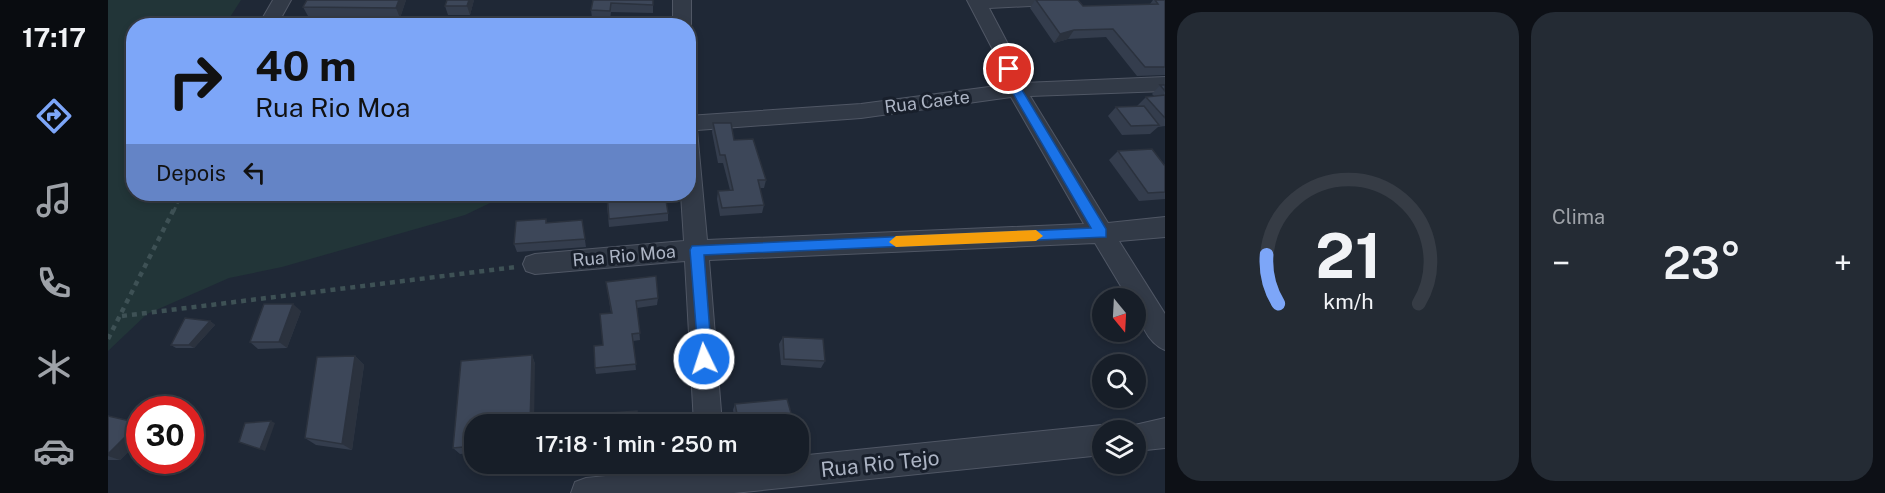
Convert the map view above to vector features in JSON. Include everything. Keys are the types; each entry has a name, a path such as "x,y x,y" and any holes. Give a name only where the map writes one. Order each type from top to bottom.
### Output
{"street":[{"path":"272,18 282,0"},
{"path":"682,0 682,18"},
{"path":"1048,0 977,2 1001,48 1016,90 1165,338"},
{"name":"Rua Caete","path":"696,122 861,111 1016,90 1165,84"},
{"path":"693,201 707,414"},
{"name":"Rua Rio Moa","path":"535,264 697,250 1101,233 1165,227"},
{"path":"1146,435 1165,434"},
{"name":"Rua Rio Tejo","path":"586,493 1092,441"}],"path":[{"path":"108,339 122,316 178,201"},
{"path":"122,316 535,264"}],"green space":[{"path":"108,0 241,0 229,18 126,18 126,201 494,201 465,215 282,267 229,278 147,314 108,351"}],"building":[{"path":"307,0 399,0 396,8 303,7"},
{"path":"447,0 469,0 467,6 445,6"},
{"path":"593,0 653,0 653,5 611,3 610,11 591,10"},
{"path":"1036,0 1078,0 1083,6 1158,4 1155,0 1165,0 1165,67 1145,67 1113,29 1074,30 1060,34"},
{"path":"1165,95 1165,118 1146,97"},
{"path":"1144,106 1159,125 1131,126 1116,107"},
{"path":"713,123 731,123 734,140 753,139 766,180 758,180 764,205 722,208 718,191 733,190 725,155 720,155"},
{"path":"1152,149 1165,166 1165,192 1148,193 1118,151"},
{"path":"608,201 666,201 668,213 609,219"},
{"path":"546,219 546,223 582,220 585,239 514,244 516,221"},
{"path":"656,276 658,298 636,301 640,333 632,334 636,364 595,368 594,346 603,345 600,314 612,313 606,282"},
{"path":"264,304 293,304 279,342 250,342"},
{"path":"185,318 210,321 189,345 171,345"},
{"path":"783,337 823,339 825,361 784,359"},
{"path":"532,355 530,414 464,414 464,447 453,448 461,361"},
{"path":"355,356 342,444 305,438 317,357"},
{"path":"787,399 791,414 737,414 735,404"},
{"path":"637,411 637,414 595,414"},
{"path":"108,416 126,420 126,436 108,454"},
{"path":"271,421 260,449 239,442 245,423"}],"slow traffic":[{"path":"896,242 1036,236"}],"route":[{"path":"704,359 697,250 1101,233 1016,90 1009,69"}]}
